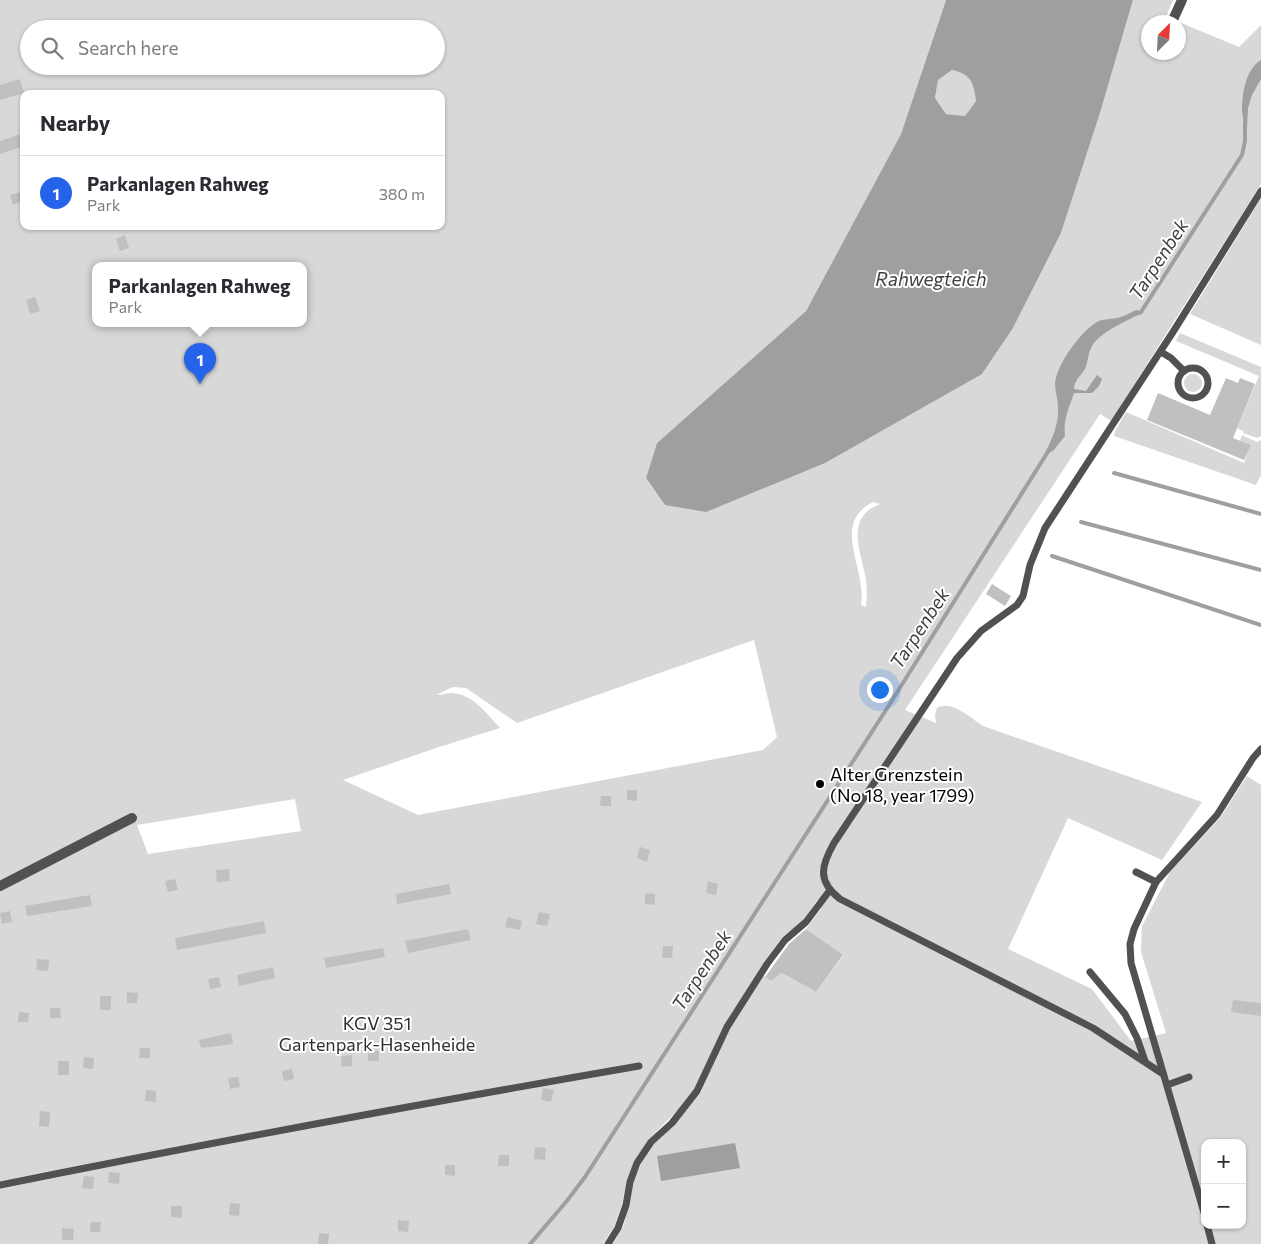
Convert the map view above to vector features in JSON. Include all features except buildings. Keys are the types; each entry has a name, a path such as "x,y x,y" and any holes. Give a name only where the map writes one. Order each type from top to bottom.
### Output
{"street":[{"path":"1175,15 1182,0"},
{"path":"0,886 132,818"}],"lane":[{"path":"1163,1074 1093,1028 846,902 826,885 822,872 823,864 830,849 957,658 981,630 1017,605 1023,596 1030,565 1045,528 1160,352 1261,191"},
{"path":"1160,352 1171,358 1184,372"},
{"path":"1191,368 1196,368 1205,374 1208,384 1204,393 1195,398 1190,398 1181,392 1178,383 1179,378 1184,372 1191,368"},
{"path":"1201,1202 1131,963 1130,944 1134,929 1156,882 1217,815 1253,758 1261,749"},
{"path":"1136,872 1156,882"},
{"path":"608,1244 618,1228 626,1205 630,1182 638,1163 652,1142 681,1112 697,1090 727,1027 767,964 785,940 806,922 830,890"},
{"path":"1090,972 1124,1014 1137,1038 1145,1061"},
{"path":"0,1185 285,1129 639,1066"},
{"path":"1167,1085 1190,1077"},
{"path":"1208,1229 1212,1244"}],"green space":[{"name":"KGV 351 Gartenpark-Hasenheide","path":"0,0 946,0 901,134 806,311 657,443 646,478 665,505 982,374 1013,328 1061,233 1100,113 1133,0 1173,0 1167,15 1141,15 1141,60 1186,60 1186,25 1239,47 1261,25 1261,184 1111,421 1100,414 905,710 936,723 935,715 937,708 948,706 955,708 983,726 1202,802 1162,860 1068,818 1008,949 1092,989 1131,1041 1166,1033 1141,952 1142,926 1170,872 1220,818 1247,776 1261,785 1261,1244 613,1244 624,1225 633,1183 641,1164 653,1145 674,1126 701,1092 729,1028 763,975 771,981 782,973 816,992 843,956 806,929 821,909 817,900 804,920 783,936 764,962 725,1024 695,1088 683,1105 648,1140 634,1161 614,1227 603,1244 0,1244","holes":["873,502 880,504 871,508 866,513 860,522 858,530 859,546 866,579 866,607 861,605 861,591 852,535 854,522 860,511","754,640 777,737 763,750 418,815 343,780 500,728 485,711 467,697 452,693 436,695 453,687 466,688 517,723","295,799 301,831 148,854 137,825"]},
{"path":"952,70 964,74 973,84 976,101 965,116 946,114 935,98 938,80"},
{"path":"1261,198 1261,345 1190,314"},
{"path":"1180,333 1261,367 1261,436 1257,438 1243,433 1243,431 1237,428 1259,376 1176,341"},
{"path":"1193,374 1199,377 1202,383 1199,389 1193,392 1187,389 1184,383 1187,377"},
{"path":"1126,412 1244,463 1250,445 1240,441 1242,435 1257,442 1261,440 1261,475 1256,485 1114,436"}],"water":[{"name":"Rahwegteich","path":"946,0 1133,0 1100,113 1061,233 1013,328 982,374 825,463 706,512 665,505 646,478 657,443 806,311 901,134","holes":["952,70 967,77 973,84 976,101 965,116 946,114 935,98 938,80"]},
{"path":"1261,60 1261,79 1252,95 1248,108 1247,129 1242,112 1244,89 1248,75"},
{"path":"1136,310 1144,312 1108,331 1092,346 1085,369 1077,380 1074,389 1086,391 1097,375 1102,379 1099,386 1092,393 1074,393 1068,409 1065,436 1053,451 1044,455 1052,438 1058,414 1056,376 1071,348 1092,325 1106,319 1118,318"},
{"path":"735,1143 740,1168 661,1181 657,1156"}],"waterway":[{"name":"Tarpenbek","path":"1139,313 1242,155 1245,141 1245,116"},
{"name":"Tarpenbek","path":"530,1244 585,1177 886,710 1049,450"},
{"path":"1114,473 1261,514"},
{"path":"1081,522 1261,570"},
{"path":"1052,556 1261,625"}],"place":[{"name":"Parkanlagen Rahweg","path":"200,384"},
{"name":"Alter Grenzstein (No 18, year 1799)","path":"820,784"}]}
